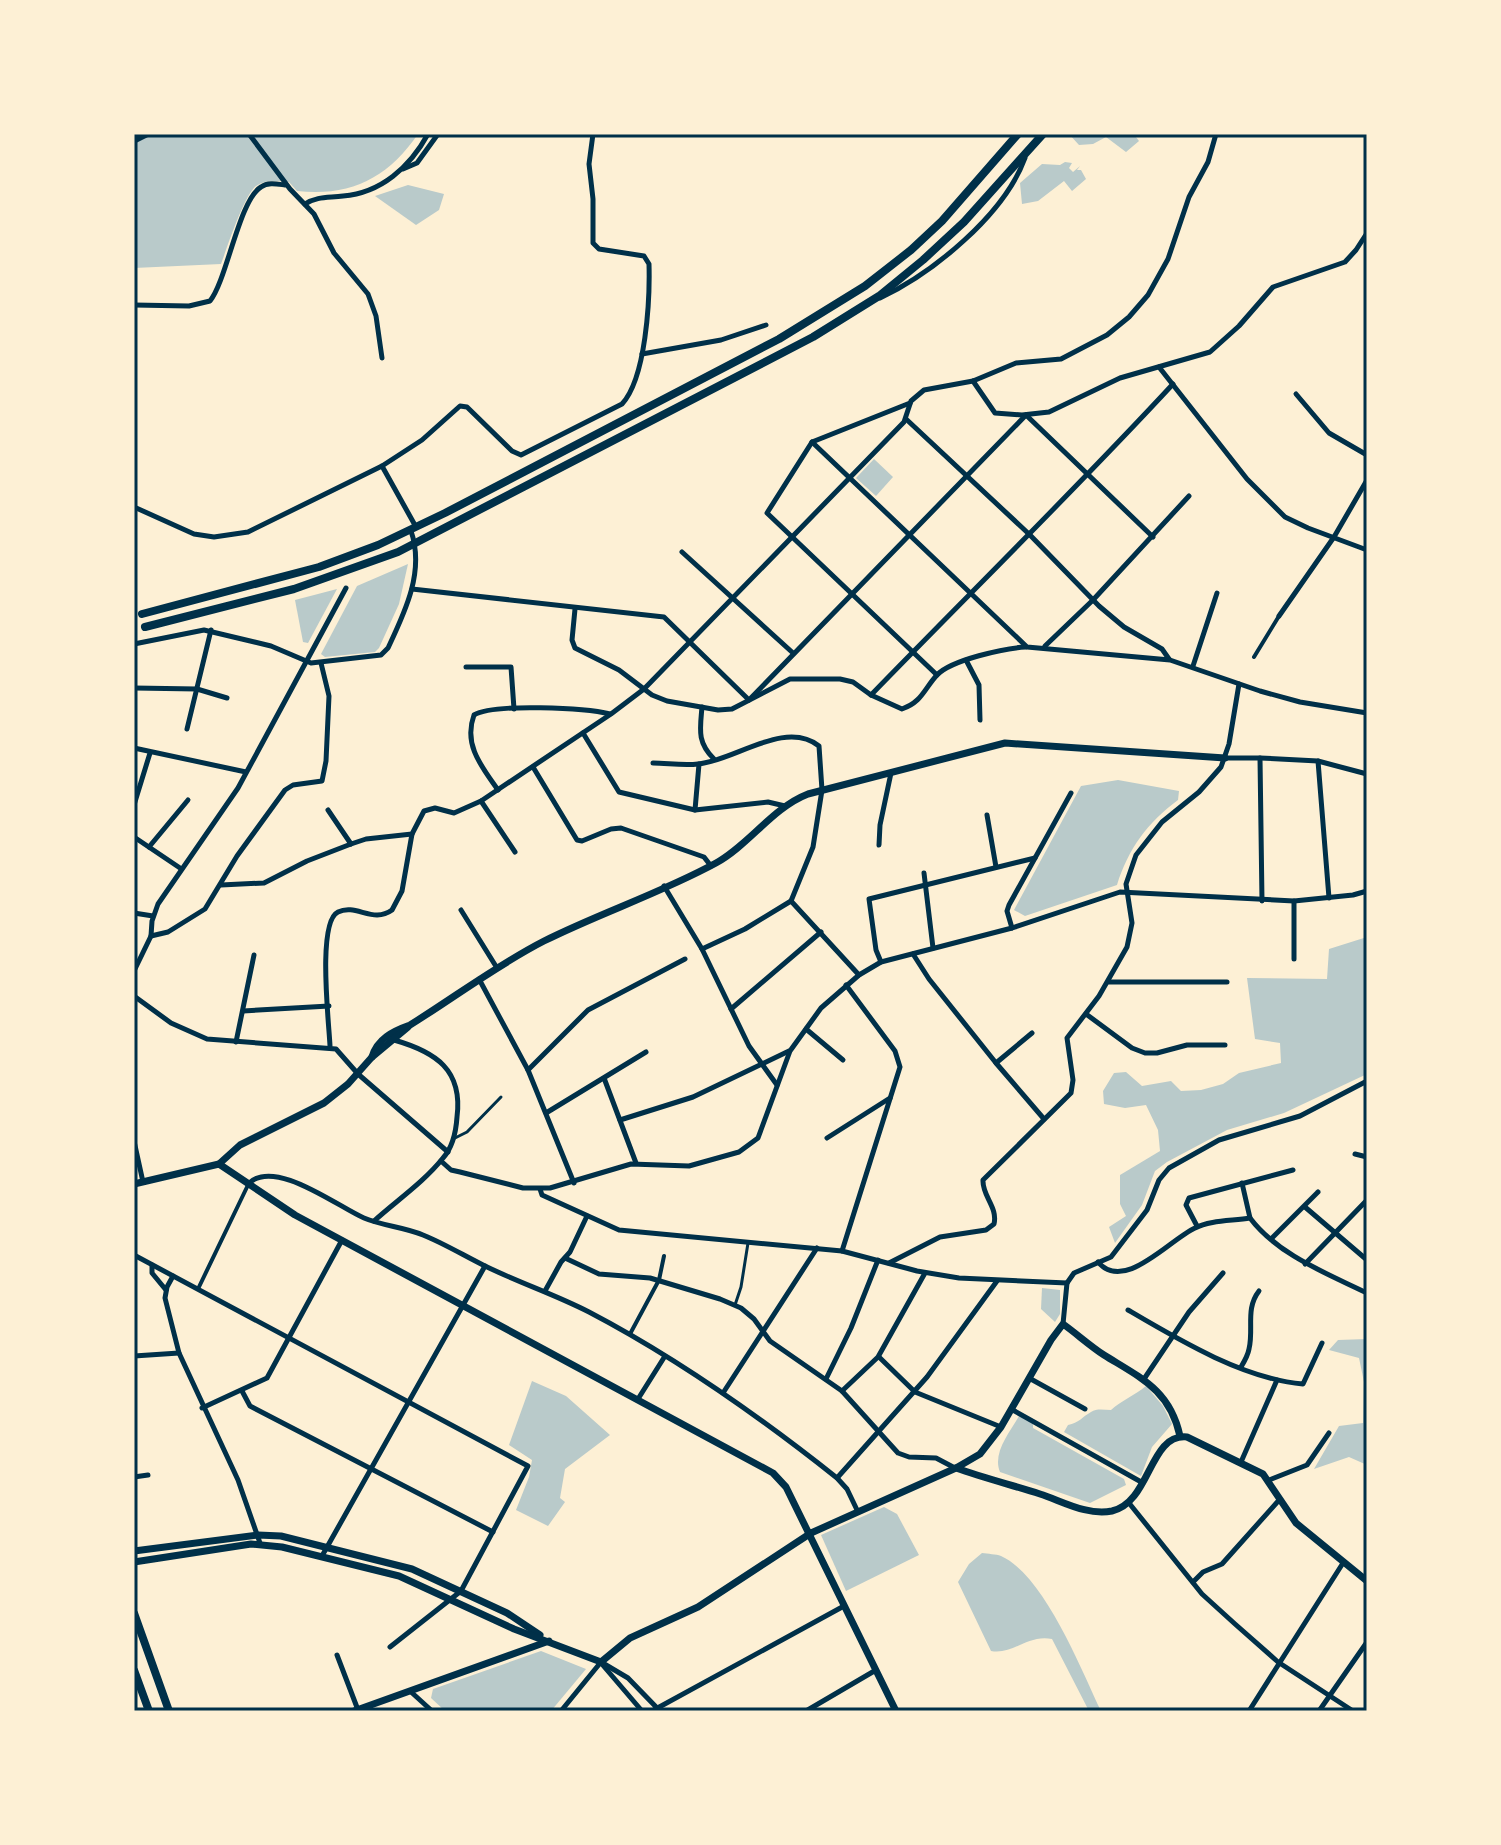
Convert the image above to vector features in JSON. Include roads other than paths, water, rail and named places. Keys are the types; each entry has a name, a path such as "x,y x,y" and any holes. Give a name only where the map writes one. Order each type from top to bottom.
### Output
{"main road":[{"path":"142,614 319,567 413,529 750,354 839,303 893,265 931,231 1018,134"},
{"path":"145,627 294,589 367,565 415,544 772,359 865,306 912,270 952,234 1043,134"},
{"path":"134,1613 169,1711"},
{"path":"134,1670 149,1711"}],"street":[{"path":"134,140 146,134"},
{"path":"249,134 286,185 317,218 334,253 371,300 382,358"},
{"path":"402,169 428,134"},
{"path":"305,204 317,198 372,190 402,169 417,163 438,134"},
{"path":"134,507 185,532 214,537 232,536 270,523 382,466 422,440 459,407 465,406 515,453 529,453 622,404 635,384 642,354 649,264 644,256 599,249 593,243 589,164 593,134"},
{"path":"330,1046 326,952 332,916 346,910 377,916 392,910 402,891 412,834 424,811 435,808 454,813 481,801 644,689 906,419 910,403 916,396 928,389 973,381 1012,364 1061,359 1107,335 1129,317 1148,295 1168,259 1189,197 1208,162 1216,134"},
{"path":"134,305 189,306 210,301 217,291 253,194 266,185 286,185"},
{"path":"973,381 995,413 1026,415 1063,407 1120,378 1210,352 1239,326 1273,287 1345,262 1367,233"},
{"path":"642,354 721,340 766,325"},
{"path":"1159,367 1265,499 1293,522 1367,550"},
{"path":"871,695 1089,475 1173,384"},
{"path":"1296,394 1329,433 1367,455"},
{"path":"910,403 810,444 767,513 937,675"},
{"path":"1026,415 1153,537"},
{"path":"749,700 1026,415"},
{"path":"906,419 1030,535 1093,600 1124,627 1162,649 1170,660"},
{"path":"810,444 1027,647"},
{"path":"134,644 190,631 211,630 271,646 306,662 373,657 385,652 412,589 415,544 413,529 382,466"},
{"path":"1254,657 1334,537 1367,480"},
{"path":"1044,647 1093,600 1189,496"},
{"path":"682,552 793,653"},
{"path":"134,971 151,936 153,916 180,868 247,772 346,588"},
{"path":"412,589 664,617 749,700"},
{"path":"1193,666 1217,593"},
{"path":"575,609 572,640 575,648 619,670 667,701 702,707 732,709 772,687 798,678 847,680 902,709 920,699 937,675 966,660 999,651 1044,647 1170,660 1300,702 1367,713"},
{"path":"187,729 211,630"},
{"path":"966,660 979,685 980,720"},
{"path":"151,936 168,932 202,912 237,856 285,790 297,783 319,782 326,761 329,696 321,663"},
{"path":"466,667 511,667 514,709"},
{"path":"889,1263 940,1237 991,1227 995,1222 995,1213 983,1180 1072,1090 1066,1039 1124,955 1132,932 1127,892 1130,868 1146,840 1219,771 1225,758 1239,684"},
{"path":"134,688 197,689 227,698"},
{"path":"702,707 699,736 702,746 714,759"},
{"path":"498,790 473,752 474,715 481,711 514,709 586,710 611,714"},
{"path":"583,733 619,792 695,810 768,802 786,806"},
{"path":"653,763 699,764 783,737 814,742 822,750 822,790 811,855 791,901 745,929 702,949"},
{"path":"134,1141 138,1183 219,1164 245,1142 324,1103 410,1025 479,979 557,935 711,866 741,846 786,806 822,790 1005,743 1318,761 1367,774"},
{"path":"134,748 247,772"},
{"path":"134,805 150,753"},
{"path":"1260,758 1262,901"},
{"path":"1318,761 1329,898"},
{"path":"695,810 699,764"},
{"path":"533,767 577,840 586,841 611,829 621,828 704,857 711,866"},
{"path":"879,845 891,773"},
{"path":"1012,928 1007,911 1071,793"},
{"path":"149,847 188,800"},
{"path":"481,801 515,852"},
{"path":"328,810 351,844"},
{"path":"987,815 996,867"},
{"path":"221,885 271,882 307,861 351,844 366,839 412,834"},
{"path":"134,837 180,868"},
{"path":"881,962 876,950 869,899 1035,858"},
{"path":"924,873 933,948"},
{"path":"664,886 702,949 760,1063 778,1085"},
{"path":"441,1161 451,1170 523,1188 540,1189 574,1183 636,1163 686,1167 744,1149 760,1135 790,1051 821,1008 859,975 881,962 1012,928 1127,892 1294,901 1367,891"},
{"path":"791,901 859,975"},
{"path":"1294,901 1294,959"},
{"path":"461,910 497,968"},
{"path":"134,913 153,916"},
{"path":"731,1009 821,932"},
{"path":"913,954 929,979 1044,1119"},
{"path":"236,1042 254,955"},
{"path":"528,1070 588,1010 685,959"},
{"path":"479,979 528,1070 574,1183"},
{"path":"1108,982 1227,982"},
{"path":"842,1251 900,1069 899,1058 846,985"},
{"path":"134,996 189,1033 207,1039 330,1046 448,1152"},
{"path":"243,1011 329,1006"},
{"path":"1086,1014 1128,1046 1145,1053 1187,1045 1225,1045"},
{"path":"372,1057 375,1046 393,1031 410,1025"},
{"path":"806,1029 843,1060"},
{"path":"996,1063 1032,1033"},
{"path":"374,1221 448,1152 459,1098 453,1075 433,1057 394,1040"},
{"path":"620,1120 693,1097 790,1051"},
{"path":"546,1113 646,1052"},
{"path":"604,1078 636,1163"},
{"path":"561,1711 601,1662 637,1633 698,1607 811,1533 956,1468 984,1451 1063,1324 1067,1283 1074,1273 1111,1257 1135,1229 1149,1207 1159,1180 1169,1168 1219,1140 1296,1118 1367,1081"},
{"path":"827,1138 890,1098"},
{"path":"1355,1154 1367,1157"},
{"path":"219,1164 281,1207 779,1478 811,1533 896,1711"},
{"path":"1197,1226 1186,1205 1189,1198 1293,1170"},
{"path":"198,1289 248,1185 258,1178 285,1178 374,1221 418,1233 630,1334 723,1393 837,1478 847,1489 858,1512"},
{"path":"1242,1183 1250,1218 1271,1239 1305,1264 1367,1293"},
{"path":"540,1189 542,1195 619,1230 842,1251 925,1273 997,1281 1067,1283"},
{"path":"1271,1239 1318,1192"},
{"path":"1305,1264 1367,1200"},
{"path":"1305,1207 1367,1260"},
{"path":"545,1291 570,1252 587,1216"},
{"path":"1098,1262 1109,1271 1128,1271 1197,1226 1250,1218"},
{"path":"202,1408 267,1378 342,1240"},
{"path":"723,1393 817,1248"},
{"path":"134,1255 528,1466 461,1591 390,1647"},
{"path":"630,1334 659,1280 664,1256"},
{"path":"565,1258 604,1275 659,1280 735,1305 752,1316 770,1341 842,1391 900,1454 936,1458 956,1468 1095,1512 1114,1510 1129,1503 1161,1450 1180,1436 1192,1439 1241,1462 1269,1480 1296,1523 1367,1581"},
{"path":"826,1379 851,1328 878,1260"},
{"path":"152,1265 152,1273 166,1290"},
{"path":"322,1556 485,1266"},
{"path":"842,1391 878,1357 925,1273"},
{"path":"1144,1379 1189,1312 1223,1273"},
{"path":"173,1276 166,1290 167,1309 179,1353 238,1480 259,1539"},
{"path":"837,1478 915,1392 997,1281"},
{"path":"1241,1367 1249,1349 1253,1298 1259,1291"},
{"path":"1128,1310 1172,1337 1277,1380 1303,1384 1322,1343"},
{"path":"1063,1324 1094,1348 1144,1379 1167,1403 1180,1436"},
{"path":"134,1356 179,1353"},
{"path":"638,1399 665,1356"},
{"path":"878,1357 915,1392 1001,1427"},
{"path":"1029,1378 1085,1409"},
{"path":"1241,1462 1277,1380"},
{"path":"242,1391 250,1406 493,1532"},
{"path":"1011,1409 1143,1483"},
{"path":"1269,1480 1307,1465 1329,1433"},
{"path":"134,1477 148,1475"},
{"path":"1193,1582 1203,1572 1222,1564 1280,1498"},
{"path":"1129,1503 1213,1604 1278,1662 1353,1711"},
{"path":"134,1551 281,1536 412,1569 507,1613 549,1641"},
{"path":"134,1562 259,1539 399,1576 514,1629 601,1662 628,1678 656,1709 845,1605"},
{"path":"1249,1711 1343,1563"},
{"path":"337,1655 357,1711 549,1641"},
{"path":"1319,1711 1367,1642"},
{"path":"601,1662 642,1711"},
{"path":"806,1711 876,1670"},
{"path":"410,1691 432,1711"}],"lane":[{"path":"453,1139 467,1132 501,1097"},
{"path":"735,1305 748,1243"}]}
